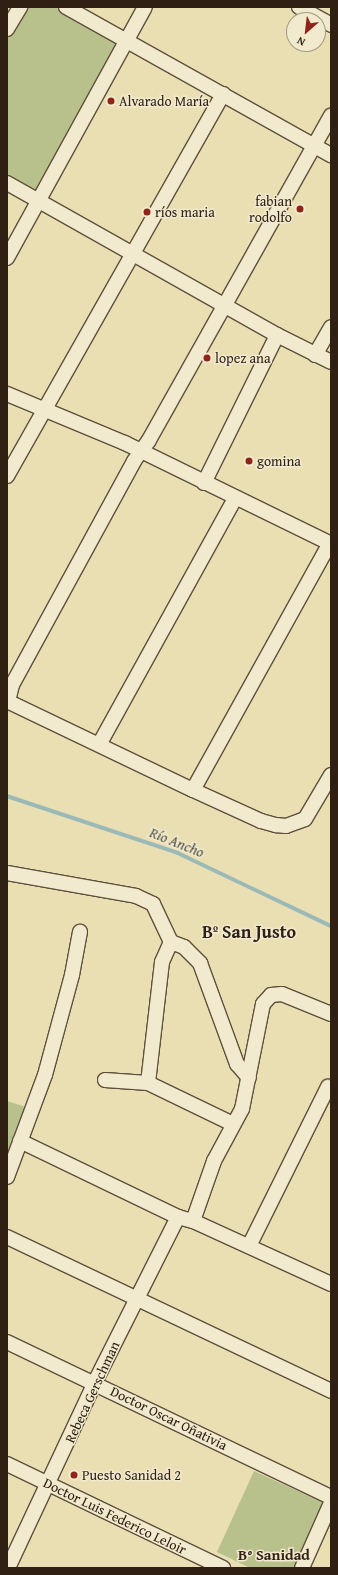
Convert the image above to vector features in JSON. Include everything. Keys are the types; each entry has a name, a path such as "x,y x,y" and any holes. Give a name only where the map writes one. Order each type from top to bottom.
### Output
{"street":[{"path":"7,29 20,7"},
{"path":"66,7 331,155"},
{"path":"7,258 145,7"},
{"path":"299,7 331,25"},
{"path":"7,476 132,253 224,94"},
{"path":"331,116 224,304 16,678 7,701 100,743 193,790 261,821 286,826 305,819 311,813 331,775"},
{"path":"7,183 277,335 331,362"},
{"path":"315,355 331,327"},
{"path":"204,483 277,335"},
{"path":"7,394 142,451 204,483 331,543 193,790"},
{"path":"100,743 235,498"},
{"path":"7,873 144,898 153,904 171,942 184,947 200,963 237,1064 249,1078"},
{"path":"7,1177 45,1075 72,976 80,932"},
{"path":"148,1083 162,962 171,942"},
{"path":"193,1221 211,1168 242,1109 261,1010 271,995 289,996 331,1014"},
{"path":"105,1080 148,1083 233,1124"},
{"path":"249,1246 328,1087"},
{"path":"20,1141 178,1217 193,1221 330,1283"},
{"name":"Rebeca Gerschman","path":"8,1568 96,1382 178,1217"},
{"path":"7,1237 331,1391"},
{"name":"Doctor Oscar Oñativia","path":"7,1342 96,1382 331,1497"},
{"name":"Doctor Luis Federico Leloir","path":"7,1464 224,1568"},
{"path":"302,1568 331,1503"}],"green space":[{"path":"20,7 66,7 126,40 38,200 7,182 7,30"},
{"path":"7,1101 32,1109 7,1171"},
{"path":"254,1471 324,1503 295,1568 250,1568 217,1552"}],"waterway":[{"name":"Río Ancho","path":"7,796 178,853 331,926"}],"place":[{"name":"Alvarado María","path":"111,101"},
{"name":"fabian rodolfo","path":"300,209"},
{"name":"ríos maria","path":"147,212"},
{"name":"lopez ana","path":"207,358"},
{"name":"gomina","path":"249,461"},
{"name":"Puesto Sanidad 2","path":"74,1475"}],"district":[{"name":"Bº San Justo","path":"249,932"},
{"name":"B° Sanidad","path":"274,1555"}]}
